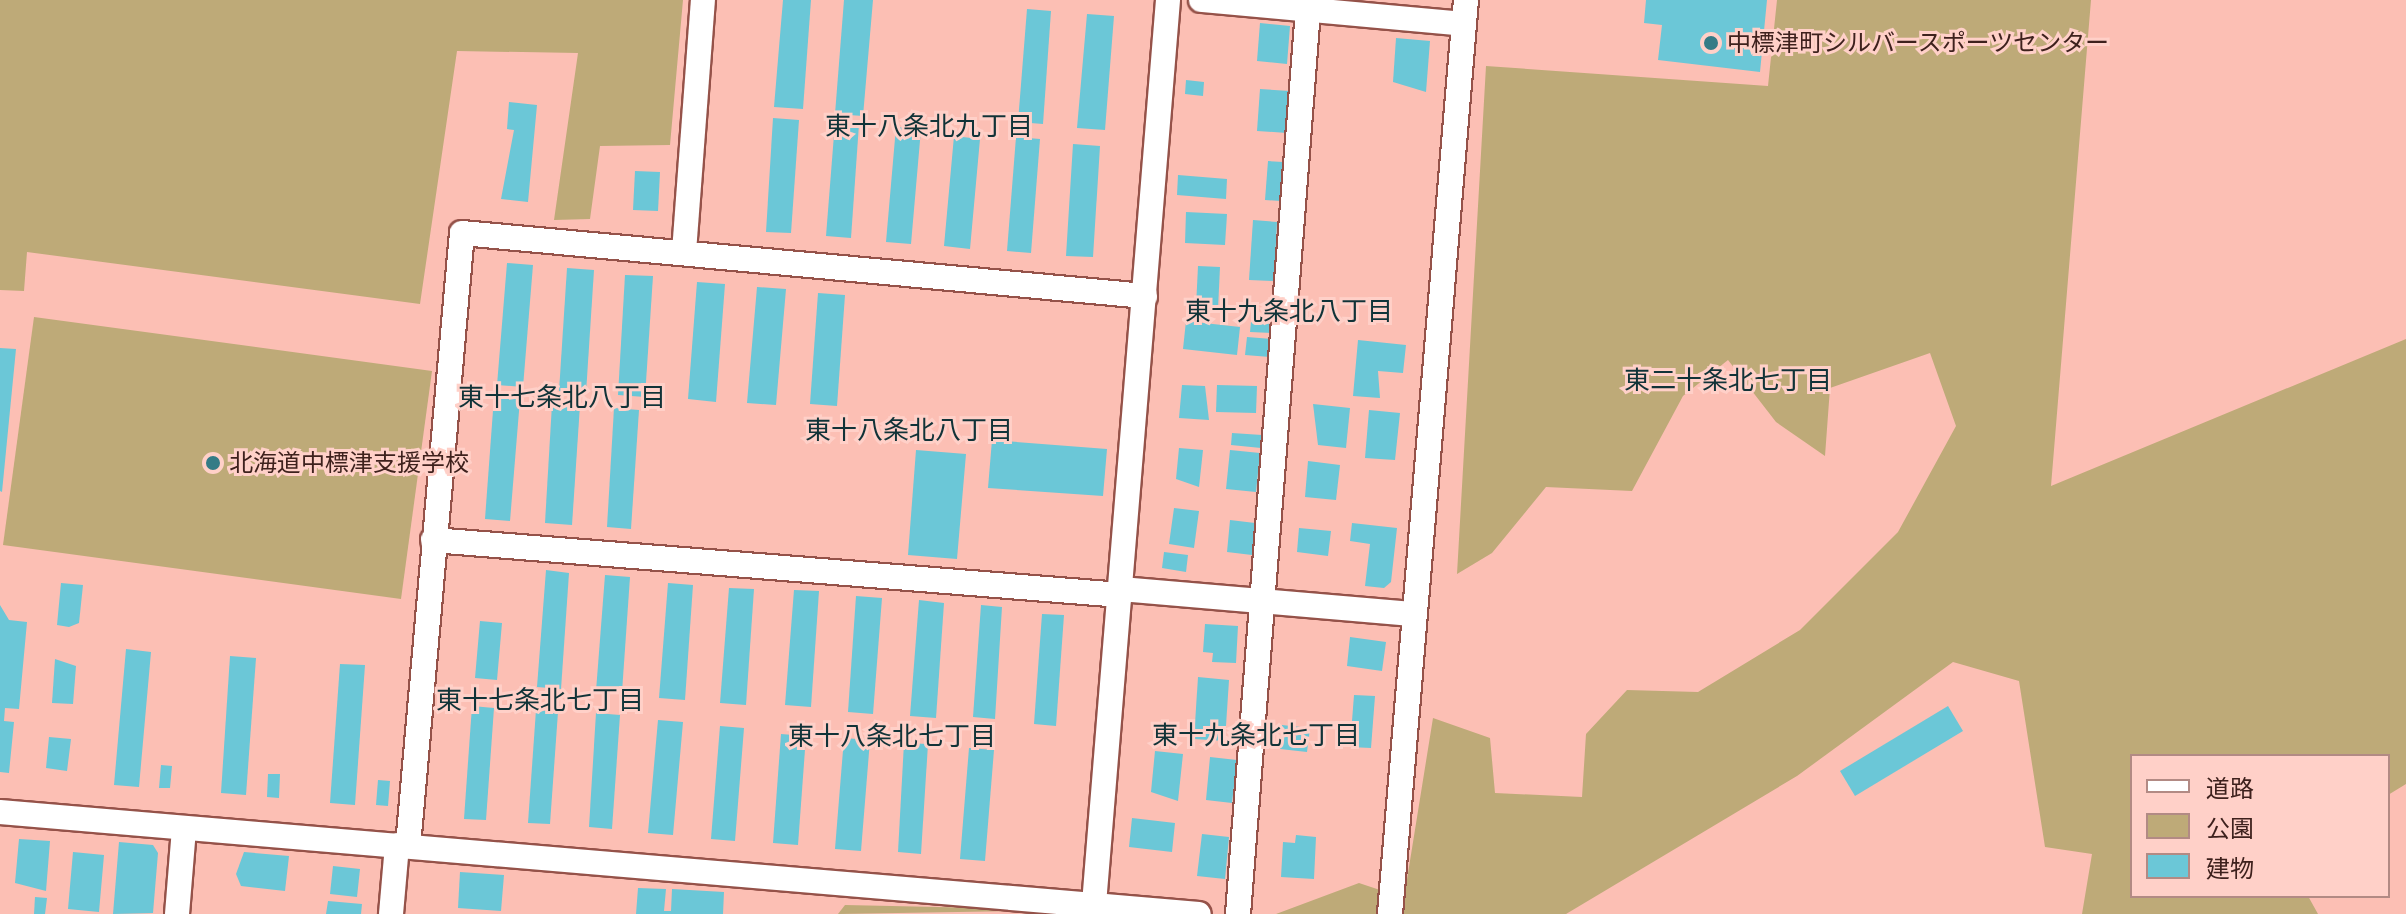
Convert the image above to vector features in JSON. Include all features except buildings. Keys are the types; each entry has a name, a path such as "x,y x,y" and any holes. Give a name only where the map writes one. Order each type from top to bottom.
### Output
{"street":[{"path":"684,252 703,0"},
{"path":"1093,909 1168,0"},
{"path":"1201,0 1465,12 1412,614 1390,914"},
{"path":"1238,914 1312,7"},
{"path":"391,914 403,846 462,233 1145,296"},
{"path":"433,540 1412,614"},
{"path":"0,812 1093,909 1199,914"},
{"path":"177,914 184,828"}],"green space":[{"path":"0,0 683,0 670,145 600,146 590,219 554,220 578,53 457,51 420,304 27,252 24,291 0,290"},
{"path":"1777,0 2091,0 2051,486 2406,339 2406,784 2390,794 2390,754 2130,754 2130,898 2309,898 2318,914 2082,914 2092,854 2045,847 2019,681 1953,662 1797,776 1566,914 1276,914 1359,883 1404,898 1433,718 1490,738 1495,793 1582,797 1586,734 1627,690 1698,692 1800,630 1898,532 1956,426 1930,353 1830,388 1825,456 1776,422 1728,360 1683,396 1632,491 1546,487 1492,553 1457,574 1486,66 1768,86"},
{"name":"北海道中標津支援学校","path":"34,317 432,371 401,599 3,545"},
{"path":"845,905 1083,910 838,914"}],"place":[{"name":"中標津町シルバースポーツセンター","path":"1711,43"},
{"name":"北海道中標津支援学校","path":"213,463"}],"district":[{"name":"東十八条北九丁目","path":"929,126"},
{"name":"東十九条北八丁目","path":"1289,311"},
{"name":"東二十条北七丁目","path":"1728,380"},
{"name":"東十七条北八丁目","path":"562,397"},
{"name":"東十八条北八丁目","path":"909,430"},
{"name":"東十七条北七丁目","path":"540,700"},
{"name":"東十九条北七丁目","path":"1256,735"},
{"name":"東十八条北七丁目","path":"892,736"}]}
